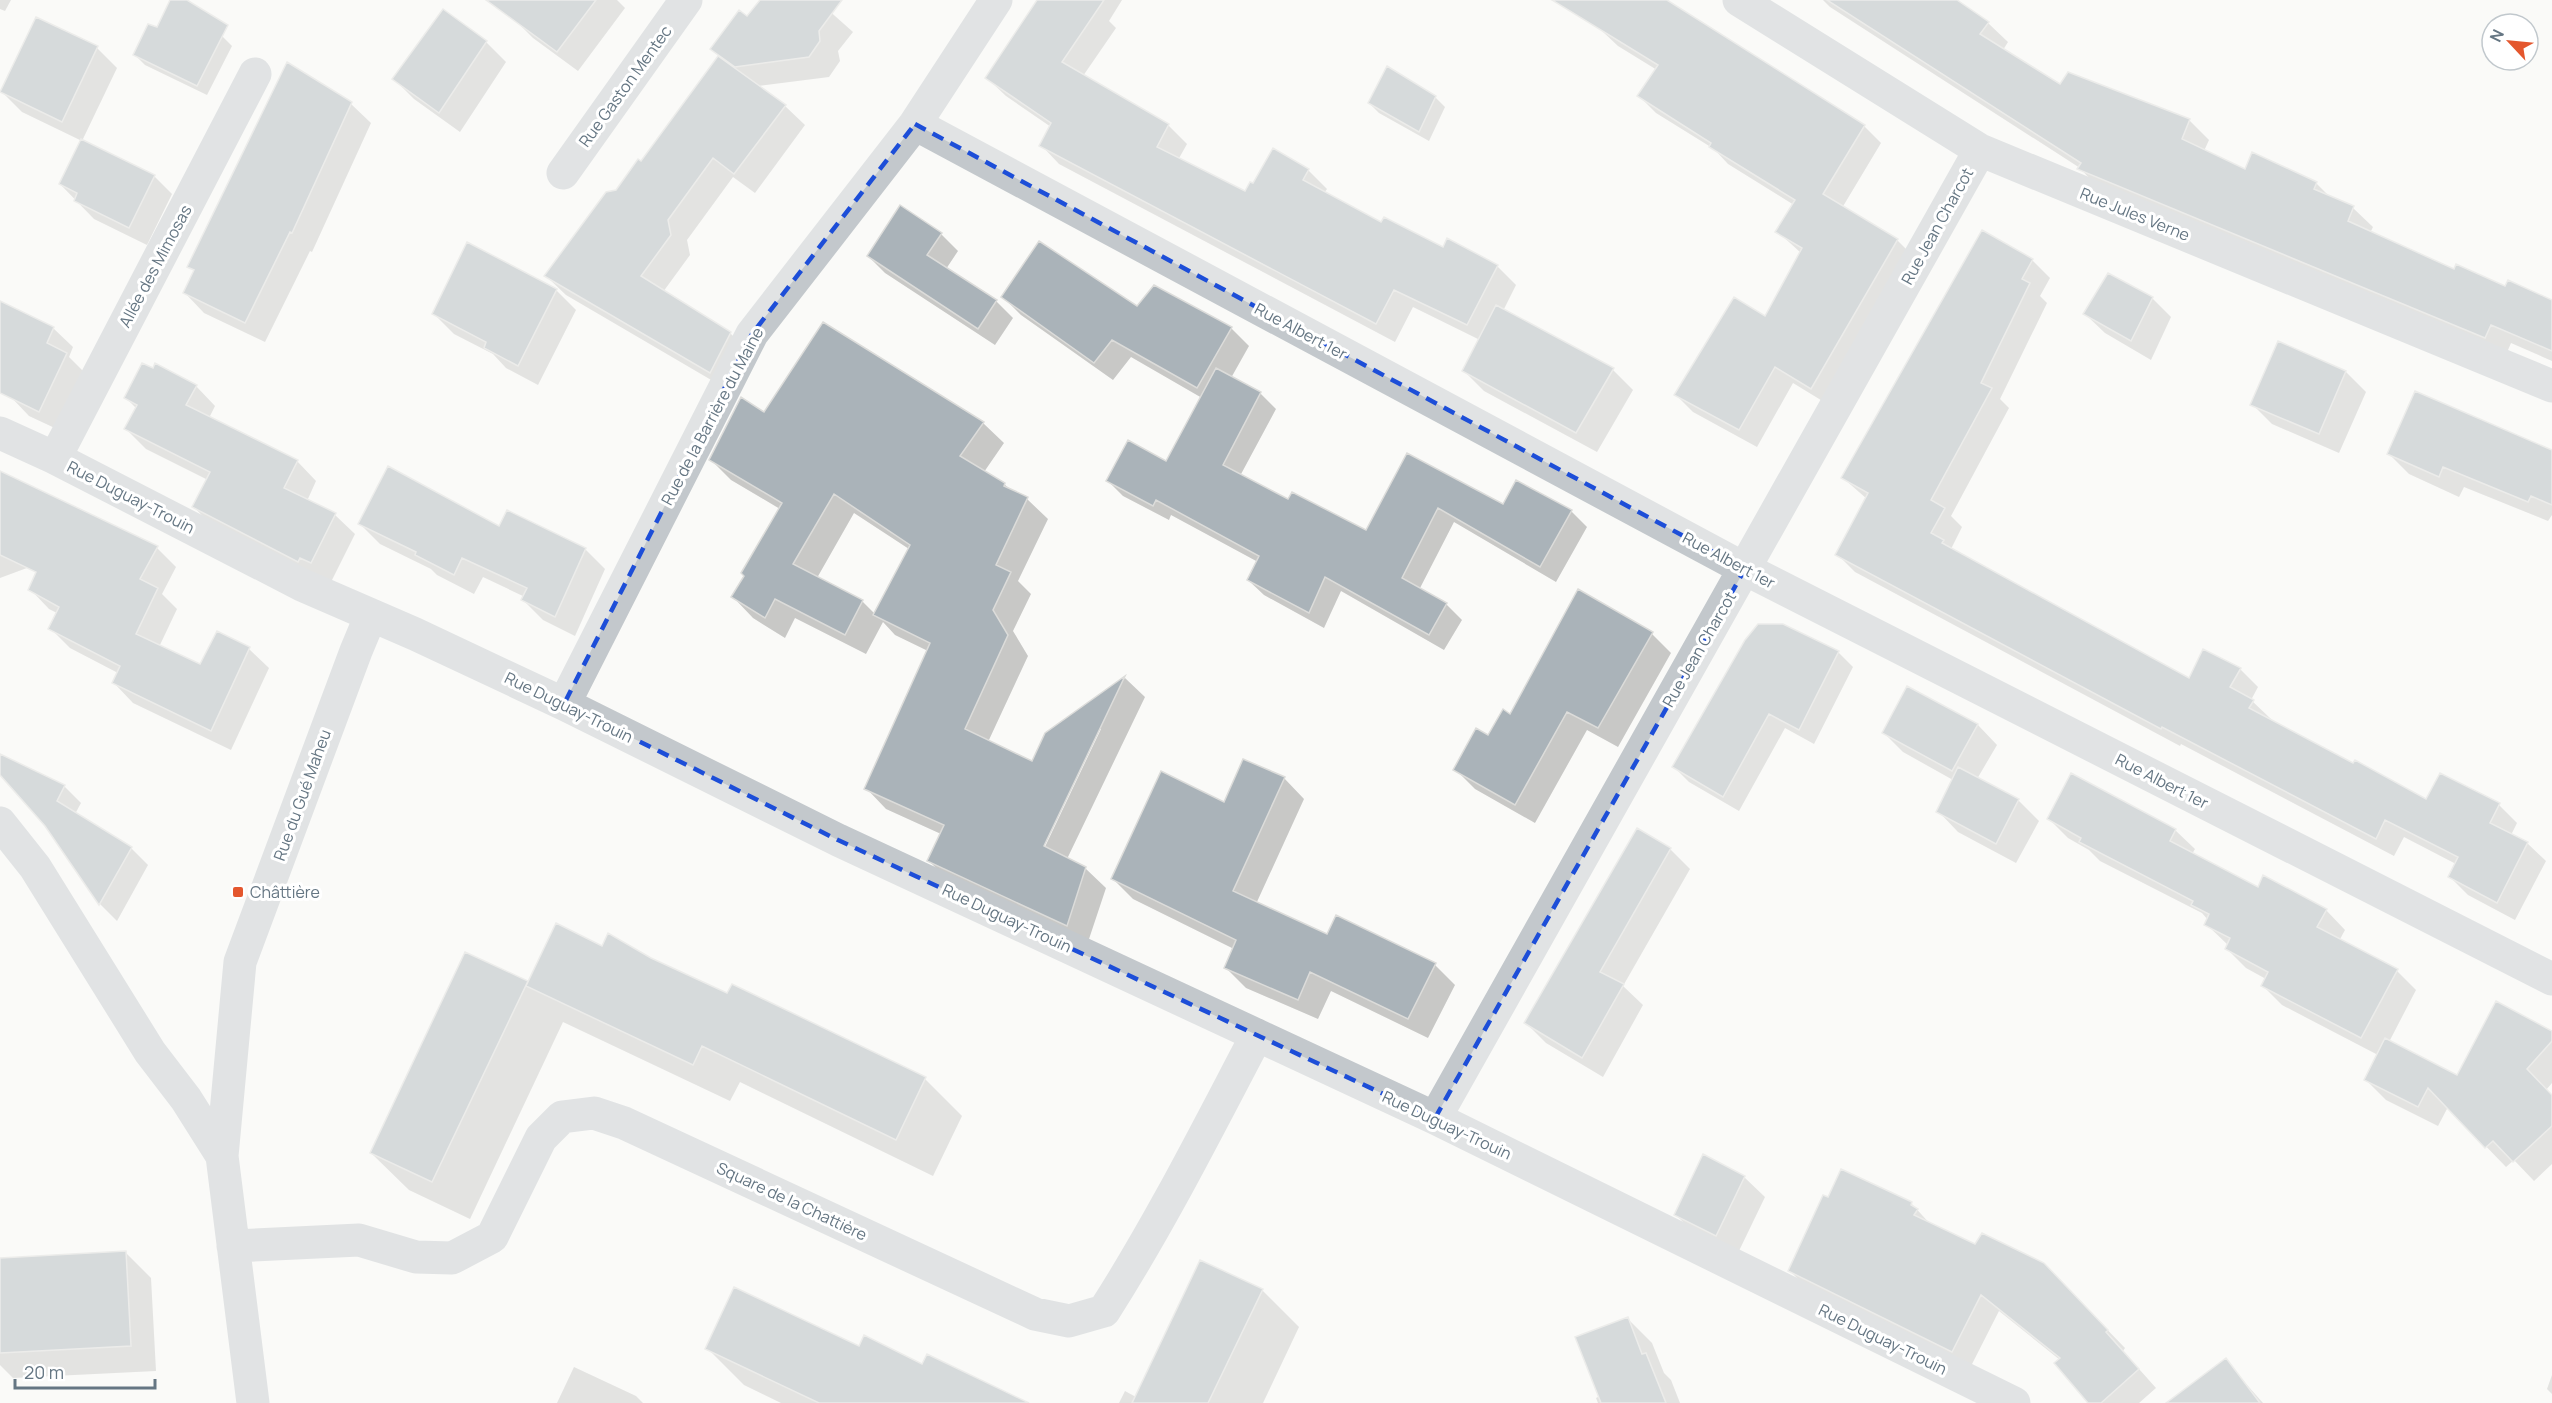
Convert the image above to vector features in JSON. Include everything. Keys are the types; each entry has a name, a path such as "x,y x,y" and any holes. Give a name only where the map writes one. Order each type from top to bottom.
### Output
{"street":[{"name":"Rue Gaston Mentec","path":"563,172 686,0"},
{"name":"Rue de la Barrière du Maine","path":"564,704 752,334 915,124 996,0"},
{"name":"Rue Jules Verne","path":"1739,0 1980,150 2552,386"},
{"name":"Allée des Mimosas","path":"55,458 255,74"},
{"name":"Rue Albert 1er","path":"915,124 1745,569 2552,979"},
{"name":"Rue Jean Charcot","path":"1435,1118 1980,150"},
{"name":"Rue Duguay-Trouin","path":"0,433 55,458 302,585 564,704 838,840 1435,1118 2005,1401"},
{"name":"Rue du Gué Maheu","path":"222,1156 240,962 371,615"},
{"path":"0,824 35,867 150,1052 186,1100 222,1156 253,1403"},
{"name":"Square de la Chattière","path":"233,1246 359,1240 416,1257 452,1258 492,1237 541,1138 562,1117 594,1113 624,1123 1035,1314 1069,1322 1104,1311 1130,1271 1200,1145 1257,1035"}],"highlighted area":[{"path":"915,124 1745,569 1435,1118 838,840 564,704 752,334"}],"building":[{"path":"170,0 187,0 228,25 197,86 133,55 148,24 157,27"},
{"path":"486,0 596,0 557,52"},
{"path":"760,0 842,0 819,31 820,41 809,57 735,67 710,49 739,10 747,16"},
{"path":"1037,0 1104,0 1062,62 1169,124 1157,147 1245,191 1250,182 1253,183 1273,148 1309,169 1303,180 1381,222 1384,217 1443,247 1447,238 1498,265 1467,325 1394,290 1376,324 1039,146 1051,123 985,78"},
{"path":"1552,0 1667,0 1865,125 1823,194 1898,239 1811,389 1775,367 1739,430 1674,395 1734,297 1765,316 1802,248 1775,232 1795,200 1709,147 1711,143 1637,96 1658,65"},
{"path":"1827,0 1957,0 1989,22 1980,34 2060,84 2068,72 2190,119 2182,139 2245,169 2252,152 2317,182 2314,189 2354,206 2348,221 2454,269 2456,264 2505,286 2508,280 2552,300 2552,351 2491,325 2485,338 2077,169 2081,163"},
{"path":"443,9 487,41 439,113 392,79"},
{"path":"36,17 98,46 62,122 0,92"},
{"path":"718,56 786,105 734,174 713,158 668,220 671,235 641,276 731,332 710,373 544,276 606,192 616,190 638,159 641,161"},
{"path":"287,62 352,102 292,233 290,232 245,323 183,293 194,270 187,267"},
{"path":"1387,66 1436,96 1419,132 1368,103"},
{"path":"81,139 155,175 129,228 74,201 77,193 59,184"},
{"path":"900,205 942,233 927,255 997,300 978,329 867,256"},
{"path":"1982,230 2033,259 2022,279 2030,283 1981,383 1992,388 1931,500 1945,508 1931,533 1944,540 1942,543 2189,678 2203,649 2241,668 2230,687 2254,700 2249,708 2353,763 2355,760 2426,799 2440,773 2500,803 2490,823 2528,842 2497,903 2448,877 2458,857 2385,820 2376,839 2162,727 2161,729 1835,555 1868,493 1841,478"},
{"path":"1039,241 1137,306 1154,285 1232,327 1197,388 1112,340 1094,363 1001,297"},
{"path":"467,242 557,289 518,366 484,348 486,342 432,314"},
{"path":"2108,273 2153,297 2131,341 2083,314"},
{"path":"0,301 54,327 47,343 67,353 39,412 0,393"},
{"path":"1496,305 1614,368 1576,433 1462,371"},
{"path":"823,322 984,422 960,456 1005,483 1004,486 1028,497 996,565 1011,572 993,610 1008,635 965,729 1032,761 1045,733 1125,676 1044,846 1086,867 1067,926 927,861 944,825 864,789 930,643 873,615 910,545 834,494 793,564 863,600 845,635 775,599 765,618 731,597 744,576 741,573 782,503 709,460 741,397 764,412"},
{"path":"2278,341 2346,371 2319,434 2250,405"},
{"path":"142,363 153,368 155,363 197,385 186,405 298,460 284,488 336,513 311,563 300,558 298,562 192,507 210,472 124,429 137,405 124,398"},
{"path":"1216,368 1261,392 1223,465 1288,499 1292,492 1366,530 1407,453 1503,504 1516,480 1572,510 1540,567 1438,508 1402,578 1447,603 1429,635 1325,577 1309,613 1247,580 1259,556 1156,500 1153,506 1106,481 1128,440 1166,461"},
{"path":"2415,391 2552,450 2552,505 2531,496 2528,502 2443,467 2439,477 2387,454"},
{"path":"388,466 499,526 507,510 586,548 555,617 521,600 527,588 462,558 454,575 415,555 416,552 358,524"},
{"path":"0,471 158,546 140,579 158,588 136,634 200,664 217,631 250,647 211,731 112,683 120,666 48,629 59,607 28,590 36,572 0,555"},
{"path":"1578,589 1653,632 1598,728 1567,712 1515,805 1453,770 1476,728 1488,735 1503,709 1510,714"},
{"path":"1758,624 1783,624 1839,651 1799,730 1769,714 1723,797 1672,767 1745,640"},
{"path":"1907,686 1978,724 1952,771 1882,733"},
{"path":"0,754 65,785 57,801 132,847 99,905 45,826 0,775"},
{"path":"1243,759 1285,777 1233,891 1327,934 1336,915 1436,963 1408,1019 1310,972 1298,1000 1224,968 1236,940 1111,879 1161,771 1224,802"},
{"path":"1958,767 2019,799 1996,844 1936,812"},
{"path":"2071,773 2176,829 2170,841 2258,887 2263,875 2327,909 2317,927 2398,969 2361,1038 2261,986 2268,972 2225,949 2230,938 2204,925 2209,914 2191,905 2193,901 2079,842 2081,838 2047,819"},
{"path":"1637,828 1671,848 1600,972 1624,984 1582,1058 1524,1023"},
{"path":"556,923 602,946 608,933 651,958 727,993 732,984 926,1077 896,1140 702,1046 693,1065 526,986"},
{"path":"465,952 528,981 432,1182 370,1153"},
{"path":"2496,1001 2552,1031 2552,1041 2527,1069 2552,1095 2552,1126 2513,1162 2493,1141 2485,1148 2428,1088 2418,1107 2364,1080 2385,1038 2457,1075"},
{"path":"1703,1154 1745,1176 1716,1236 1674,1215"},
{"path":"1841,1169 1912,1202 1911,1205 1918,1209 1914,1215 1975,1244 1982,1233 2044,1263 2108,1330 2106,1332 2139,1369 2101,1403 2088,1403 2054,1363 2060,1358 1981,1295 1952,1352 1788,1271 1823,1195 1828,1197"},
{"path":"126,1251 131,1346 0,1353 0,1258"},
{"path":"1200,1260 1263,1289 1208,1403 1132,1403"},
{"path":"734,1287 859,1346 864,1335 922,1364 927,1354 1029,1403 819,1403 705,1349"},
{"path":"1628,1317 1642,1354 1646,1353 1666,1403 1601,1403 1575,1337"},
{"path":"2226,1358 2260,1403 2166,1403"}],"place":[{"name":"Châttière","path":"238,892"}]}
